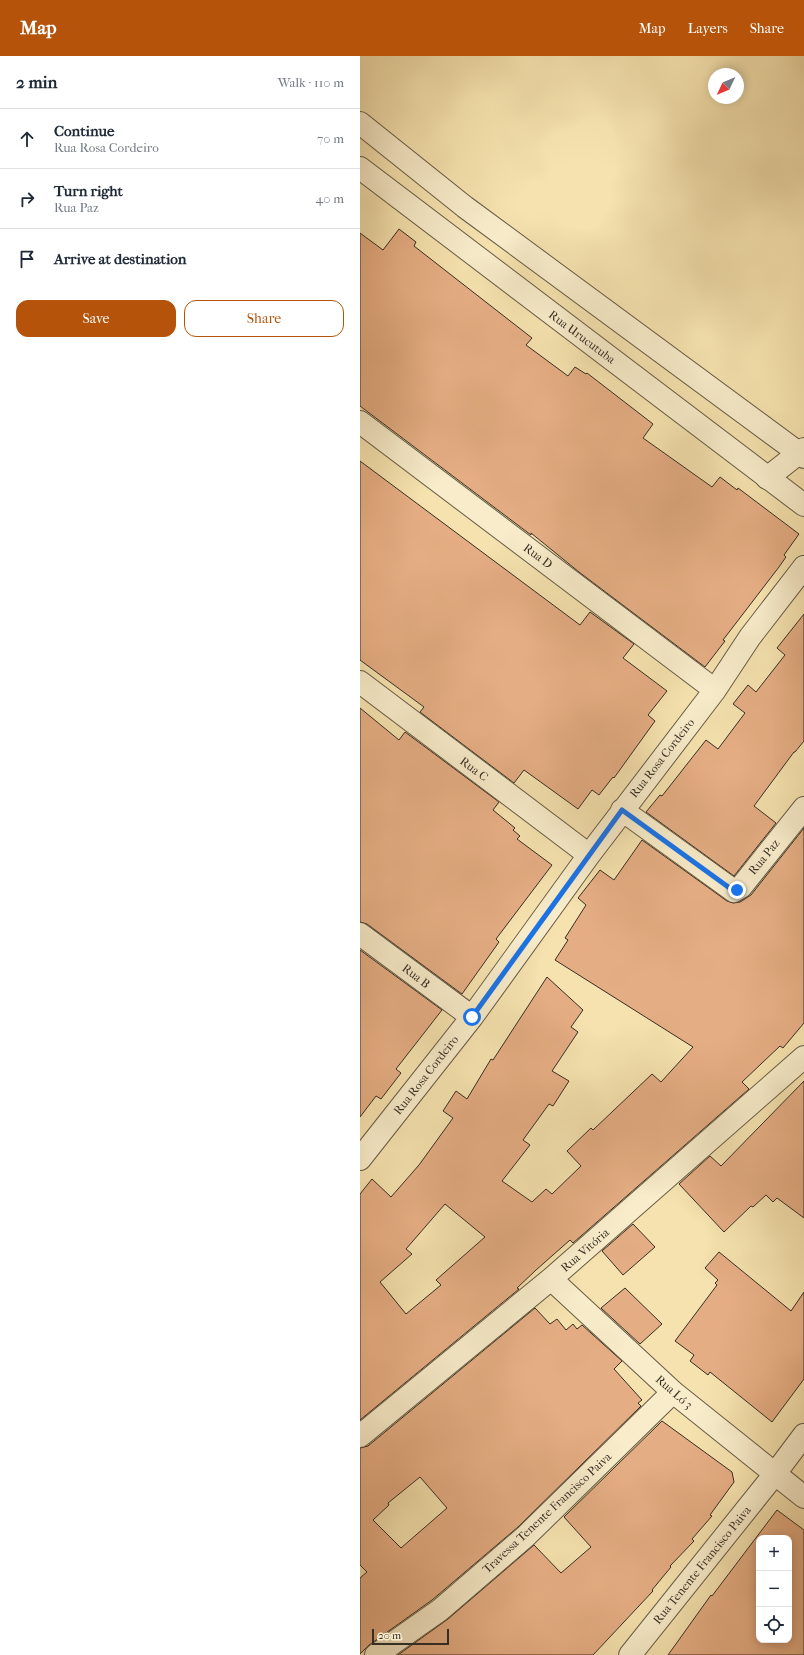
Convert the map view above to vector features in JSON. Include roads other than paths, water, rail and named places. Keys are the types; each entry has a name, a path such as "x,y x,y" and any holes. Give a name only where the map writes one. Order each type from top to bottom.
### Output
{"street":[{"path":"360,123 465,207 802,453 767,478"},
{"name":"Rua Urucutuba","path":"360,168 804,505"},
{"path":"446,233 465,207"},
{"path":"497,272 517,245"},
{"name":"Rua D","path":"360,422 715,690"},
{"name":"Rua Rosa Cordeiro","path":"360,1159 472,1017 622,810 715,690 750,637 804,567"},
{"name":"Rua C","path":"360,682 589,855"},
{"name":"Rua Paz","path":"622,810 734,890 741,887 804,808"},
{"name":"Rua B","path":"360,934 472,1017"},
{"name":"Rua Vitória","path":"360,1436 551,1279 804,1057"},
{"name":"Rua Ló 3","path":"551,1279 672,1392 804,1497"},
{"name":"Travessa Tenente Francisco Paiva","path":"376,1655 440,1610 526,1536 672,1392"},
{"name":"Rua Tenente Francisco Paiva","path":"630,1655 804,1435"}]}
